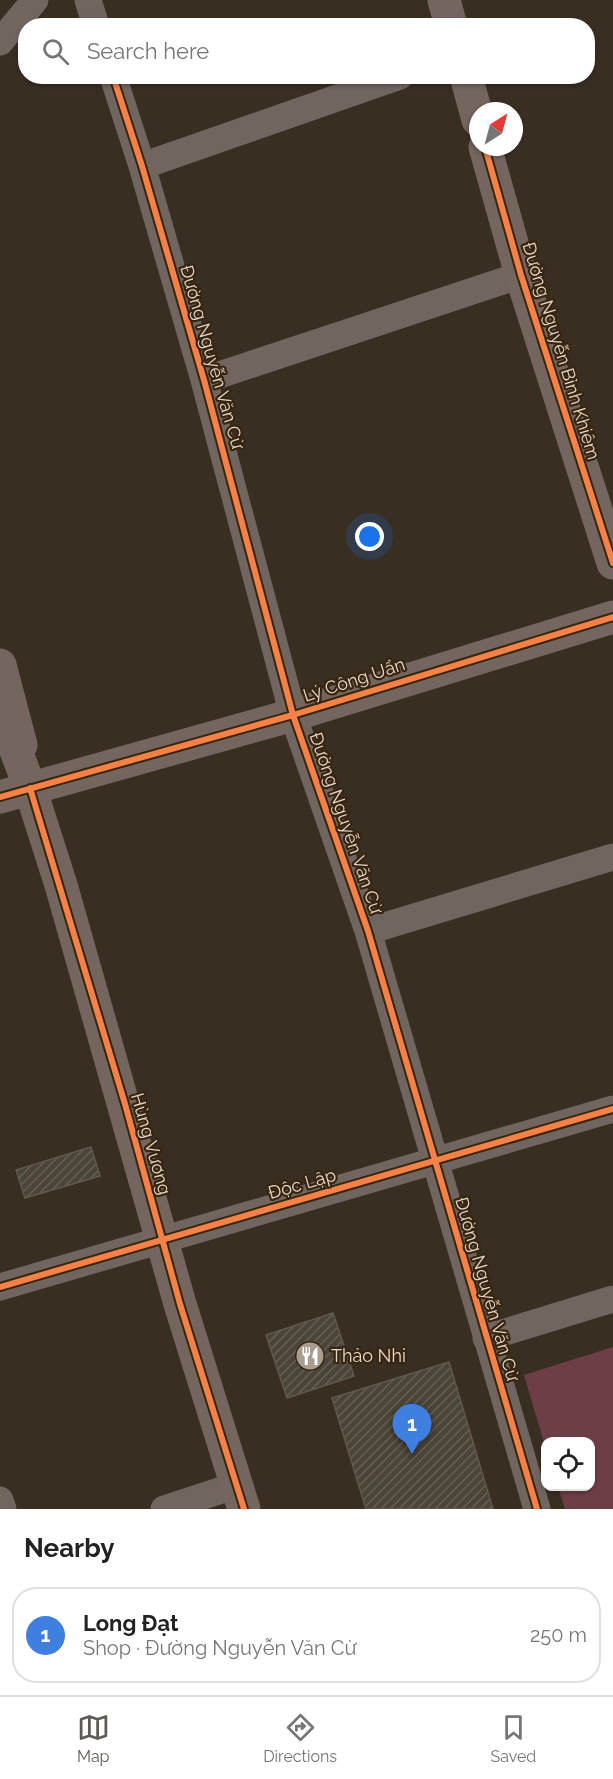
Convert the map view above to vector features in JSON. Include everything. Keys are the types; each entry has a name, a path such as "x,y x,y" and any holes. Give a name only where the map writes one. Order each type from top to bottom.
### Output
{"street":[{"path":"20,18 35,0"},
{"path":"87,0 93,18"},
{"path":"444,0 449,18"},
{"path":"0,42 18,20"},
{"name":"Đường Nguyễn Văn Cừ","path":"116,84 142,166 204,380 293,715 368,931 537,1509"},
{"path":"142,166 377,84"},
{"path":"468,84 473,102"},
{"name":"Đường Nguyễn Bỉnh Khiêm","path":"488,156 521,274 613,563"},
{"path":"204,380 521,274"},
{"name":"Lý Công Uẩn","path":"15,792 293,715 613,617"},
{"path":"0,665 15,792"},
{"path":"0,721 15,748 15,792"},
{"name":"Hùng Vương","path":"15,792 61,885 162,1240 241,1497"},
{"path":"368,931 613,857"},
{"name":"Độc Lập","path":"0,1287 613,1109"},
{"path":"486,1338 613,1299"},
{"path":"164,1509 241,1497"},
{"path":"0,1500 3,1509"}],"shaded area":[{"path":"613,1347 613,1509 565,1509 559,1491 595,1491 595,1437 542,1437 524,1375"}],"building":[{"path":"91,1147 100,1176 25,1198 16,1170"},
{"name":"Thảo Nhi","path":"333,1313 354,1376 287,1398 266,1335"},
{"path":"449,1362 493,1509 366,1509 332,1398"}],"cycle path":[{"path":"116,84 142,166 204,380 293,715 368,931 537,1509"},
{"path":"488,156 521,275 613,563"},
{"path":"0,797 293,715 613,617"},
{"path":"30,788 125,1104 180,1304 244,1509"},
{"path":"0,1287 613,1109"}],"place":[{"name":"Thảo Nhi","path":"310,1356"},
{"name":"Long Đạt","path":"412,1454"}]}
